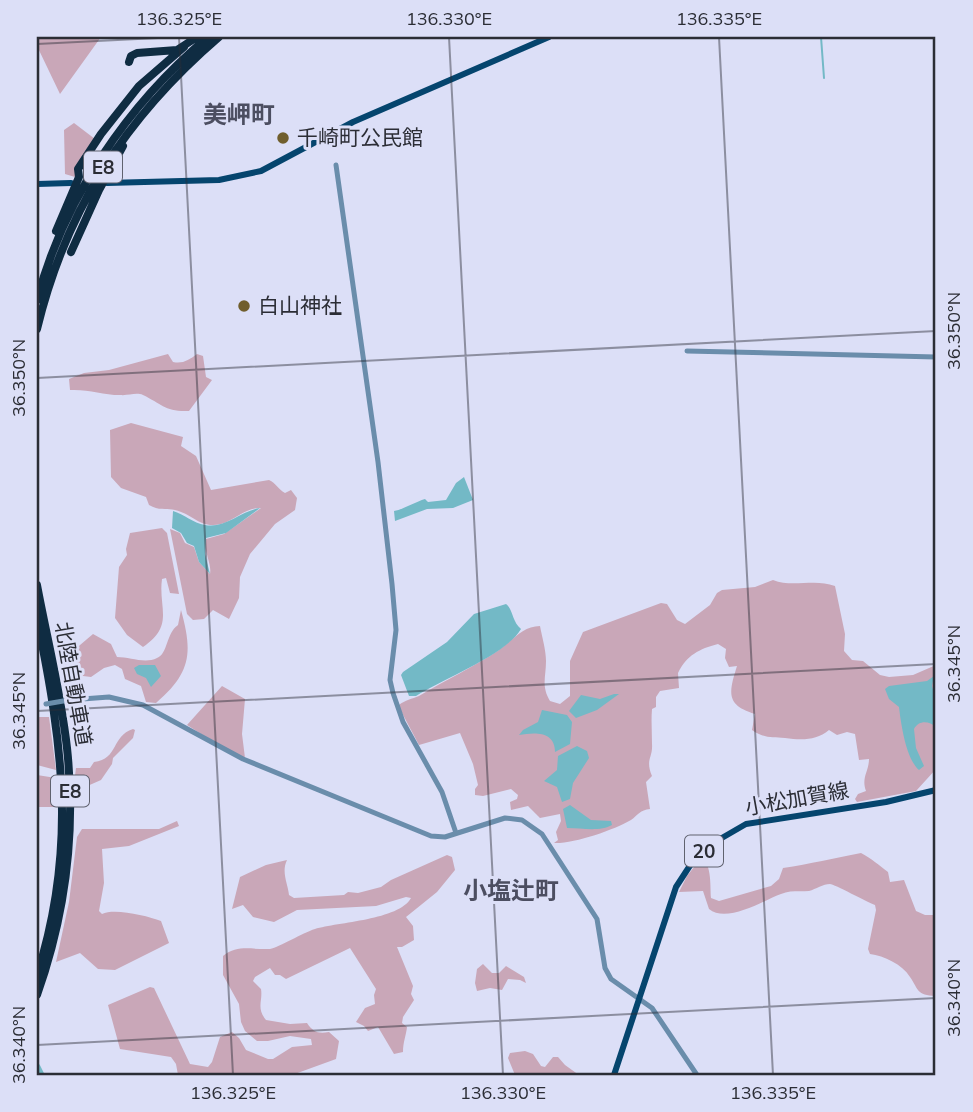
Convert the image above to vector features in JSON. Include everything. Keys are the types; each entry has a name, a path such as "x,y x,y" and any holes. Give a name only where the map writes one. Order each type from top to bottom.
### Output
{"highway":[{"path":"40,288 55,234 79,177 78,169 101,134 139,86 197,37"},
{"name":"E8","path":"37,300 73,206 108,147 148,95 208,37"},
{"name":"E8","path":"37,329 54,268 81,207 115,149 151,102 219,37"},
{"path":"129,62 131,56 137,53 174,51 184,47"},
{"path":"71,253 103,182 151,102"},
{"name":"北陸自動車道","path":"37,585 64,724 70,813 62,903 52,949 37,995"},
{"name":"北陸自動車道","path":"37,619 57,727 63,815 55,904 37,975"}],"main road":[{"path":"107,183 219,180 261,171 353,122 549,37"},
{"path":"37,184 71,183"},
{"name":"小松加賀線","path":"614,1075 676,887 691,864 717,840 753,822 886,802 936,790"}],"street":[{"path":"336,165 377,450 390,572 396,630 390,680 403,722 442,792 456,833"},
{"path":"687,351 936,357"},
{"path":"37,706 100,696 130,700 160,713 243,759 436,837 509,818 527,823 541,834 597,919 605,968 611,979 658,1015 697,1075"}],"shaded area":[{"path":"37,37 101,37 60,94 37,46"},
{"path":"74,123 95,139 75,177 65,174 64,130"},
{"path":"168,354 173,362 186,361 197,354 203,356 206,377 212,380 189,411 169,409 140,394 114,395 70,390 69,379 84,373 109,370"},
{"path":"131,423 183,437 181,446 196,456 211,490 269,480 285,493 291,490 297,498 295,510 275,524 250,554 240,577 239,598 229,619 213,610 204,619 193,620 187,614 170,529 180,533 185,543 194,547 199,562 210,574 206,539 224,534 261,508 250,510 221,524 207,524 175,510 153,507 149,505 146,497 121,488 111,477 110,430"},
{"path":"464,477 473,500 453,508 427,509 395,521 394,511 425,499 428,502 446,500 456,483"},
{"path":"260,508 226,533 206,538 205,554 210,574 199,562 194,546 187,543 181,533 172,528 173,511 212,526"},
{"path":"162,528 167,533 179,594 170,593 166,578 162,579 162,623 153,639 143,647 127,635 115,618 119,567 127,555 130,533"},
{"path":"773,580 835,586 845,634 844,651 852,660 863,661 880,675 913,675 936,665 936,769 916,791 857,802 855,799 858,794 866,791 864,782 869,759 859,760 855,734 847,732 837,735 829,730 814,738 797,739 768,737 752,730 755,714 738,706 732,696 732,683 737,666 729,667 725,658 726,649 718,644 690,657 678,673 679,688 660,691 656,697 656,707 652,709 652,749 649,762 652,776 646,782 650,809 614,828 572,841 554,843 558,840 556,832 561,821 560,814 540,818 528,806 511,810 510,802 517,799 518,795 511,789 483,796 475,795 478,785 473,764 460,733 419,745 401,711 401,703 480,662 523,631 540,626 546,657 546,691 550,701 560,704 570,696 570,661 583,632 661,603 667,604 677,620 685,624 710,605 722,590 755,587"},
{"path":"506,604 521,629 514,638 473,666 416,696 409,696 401,675 403,672 447,642 474,614"},
{"path":"181,610 187,638 186,661 176,682 156,703 146,702 141,686 125,679 122,669 115,665 104,668 91,677 83,676 78,670 72,674 71,668 64,669 63,687 59,656 73,651 93,634 111,644 117,657 152,660 161,656 171,633 178,625"},
{"path":"139,665 155,665 161,676 151,687 146,678 137,674 134,668"},
{"path":"934,676 932,686 936,699 936,727 924,722 914,729 916,748 924,766 919,770 907,750 899,707 889,699 885,689 889,686 927,681"},
{"path":"222,686 245,699 242,734 245,758 187,725"},
{"path":"619,694 597,710 576,718 569,711 581,695 600,699"},
{"path":"542,710 567,715 572,722 570,744 555,752 552,740 543,734 519,735 538,722"},
{"path":"37,717 49,717 56,770 37,765"},
{"path":"133,729 133,738 113,758 101,780 76,791 76,768 90,768 94,762 108,757 121,737"},
{"path":"577,746 587,751 589,758 573,783 570,799 562,802 557,787 544,781 557,770 558,756"},
{"path":"37,775 56,778 58,803 54,807 37,807"},
{"path":"570,805 591,820 611,821 612,825 596,829 567,828 563,809"},
{"path":"177,821 179,826 129,846 102,849 104,883 99,911 102,914 131,913 161,921 169,943 115,970 98,969 80,953 56,962 69,902 77,837 82,829 159,829"},
{"path":"861,853 888,872 890,882 904,880 916,911 925,915 936,915 936,996 919,991 907,972 898,965 870,954 868,949 875,905 833,885 784,893 725,914 709,909 703,891 679,892 687,876 702,857 709,871 711,898 719,901 771,886 779,879 783,868"},
{"path":"447,855 452,857 455,870 437,892 406,917 413,926 414,940 397,947 413,986 411,994 414,1000 403,1017 402,1023 407,1027 403,1052 394,1054 378,1027 368,1031 356,1022 365,1008 375,1004 376,989 350,948 286,979 275,975 270,968 253,981 261,989 261,1008 266,1020 290,1024 307,1023 316,1032 329,1032 339,1041 336,1059 292,1075 178,1075 176,1064 171,1057 120,1049 108,1005 150,987 154,988 190,1064 208,1067 220,1037 232,1032 246,1050 268,1059 273,1059 292,1047 312,1045 311,1039 290,1036 257,1041 245,1031 239,1004 223,975 223,956 240,949 270,949 315,929 381,916 404,905 411,898 376,906 297,910 274,922 253,917 243,905 232,909 240,877 266,865 287,860 285,873 289,895 294,898 344,895 381,887"},
{"path":"483,964 492,973 499,973 506,966 524,977 526,983 508,979 502,990 490,988 477,991 477,969"},
{"path":"525,1051 533,1054 541,1066 545,1067 553,1057 558,1057 579,1075 515,1075 508,1058 510,1053"}],"waterway":[{"path":"821,37 824,78"},
{"path":"37,1067 41,1075"}],"place":[{"name":"千崎町公民館","path":"283,138"},
{"name":"白山神社","path":"244,306"}],"district":[{"name":"美岬町","path":"239,115"},
{"name":"小塩辻町","path":"511,891"}]}
